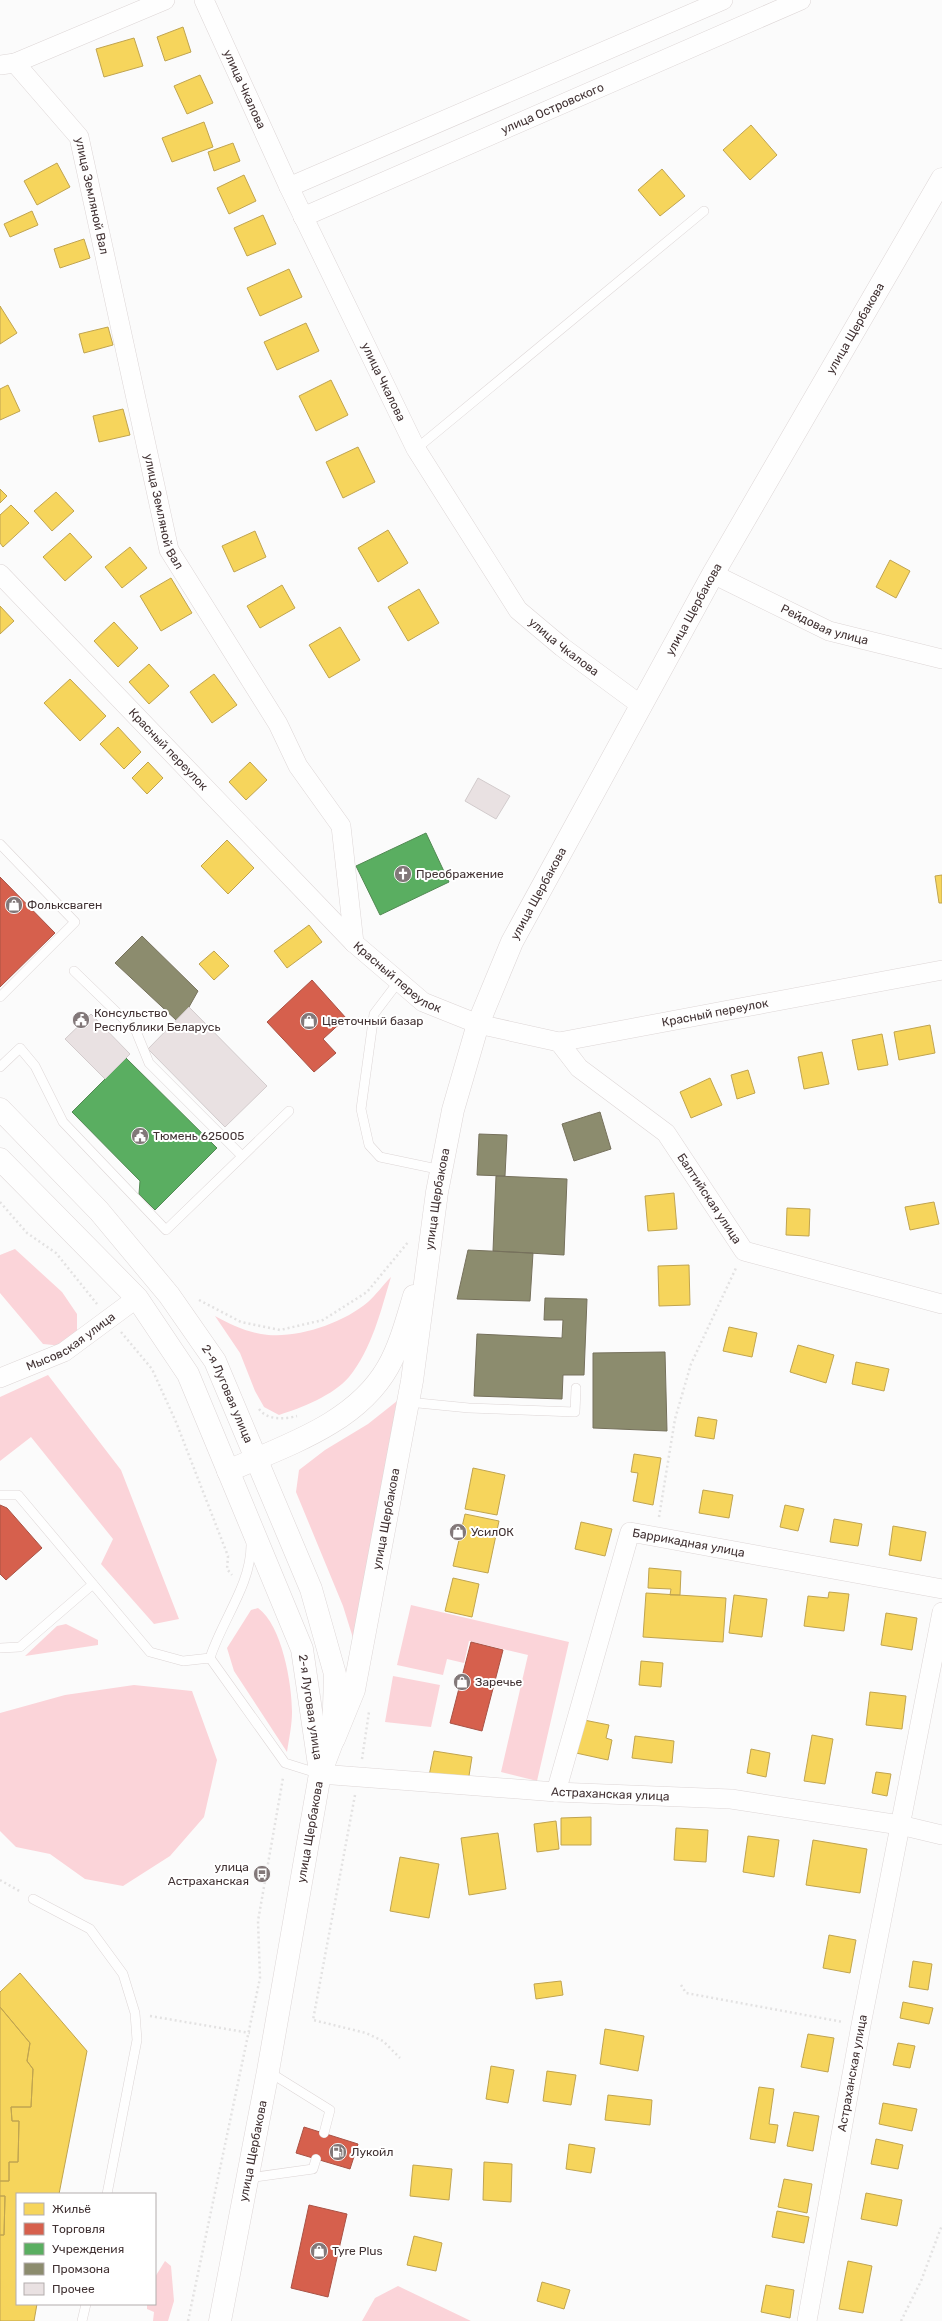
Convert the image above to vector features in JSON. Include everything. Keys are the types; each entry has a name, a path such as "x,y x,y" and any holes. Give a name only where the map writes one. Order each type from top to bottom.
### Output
{"main road":[{"name":"улица Щербакова","path":"220,2321 268,2071 320,1774 354,1690 408,1402 418,1341 418,1255 442,1170 453,1110 478,1024 512,942 713,574 942,179"},
{"name":"2-я Луговая улица","path":"0,1109 99,1211 169,1295 215,1361 311,1588 335,1674 333,1740"},
{"name":"2-я Луговая улица","path":"0,1159 137,1298 188,1374 302,1649 320,1774"},
{"path":"228,1471 312,1433 341,1416 369,1394 388,1367 418,1255"}],"street":[{"name":"улица Земляной Вал","path":"165,0 7,64 79,137 169,550 278,724 298,766 341,826 354,943"},
{"name":"улица Чкалова","path":"204,0 303,217 416,449 518,610 562,647 642,706"},
{"path":"289,187 723,0"},
{"name":"улица Островского","path":"303,217 801,0"},
{"name":"Красный переулок","path":"0,574 354,943 423,1002 478,1024 559,1042 942,970"},
{"name":"Рейдовая улица","path":"713,574 828,631 942,659"},
{"name":"Балтийская улица","path":"559,1042 579,1068 666,1134 744,1251 942,1304"},
{"name":"Мысовская улица","path":"0,1378 64,1352 137,1298"},
{"name":"Баррикадная улица","path":"556,1792 630,1532 942,1589"},
{"name":"Астраханская улица","path":"807,2321 861,2025 942,1612"},
{"name":"Астраханская улица","path":"320,1774 556,1792 731,1799 900,1826 942,1835"}],"lane":[{"path":"416,449 704,211"},
{"path":"0,844 75,922 0,997"},
{"path":"74,971 136,1031 149,1063 242,1156"},
{"path":"399,982 374,1014 361,1109 369,1145 380,1157 442,1170"},
{"path":"0,1067 20,1048 35,1066 63,1122 166,1230 289,1111"},
{"path":"408,1402 469,1408 575,1412 576,1388"},
{"path":"0,1495 18,1495 150,1652 183,1661 210,1658"},
{"path":"210,1658 216,1640 242,1586 251,1560 252,1529"},
{"path":"0,1648 20,1647 93,1584"},
{"path":"210,1658 285,1763 320,1774"},
{"path":"33,1899 90,1929 123,1974 135,2013 137,2040 107,2193"},
{"path":"268,2071 330,2110 324,2133"},
{"path":"248,2178 313,2169 316,2159"},
{"path":"82,2321 86,2305"}],"path":[{"path":"0,1202 27,1233 56,1253 152,1369 176,1422 228,1556 227,1569 242,1586"},
{"path":"201,1306 197,1299 241,1322 280,1330 323,1320 366,1292 413,1236 418,1255"},
{"path":"655,1536 675,1419 691,1364 744,1251"},
{"path":"255,1403 262,1413 282,1420 304,1414"},
{"path":"188,2321 250,2033 260,1978 258,1921 285,1763"},
{"path":"0,1880 33,1899"},
{"path":"681,1985 686,1993 861,2025"},
{"path":"135,2013 250,2033"},
{"path":"313,2020 366,2033 383,2041 400,2058"},
{"path":"901,2321 921,2281 942,2225"}],"shaded area":[{"path":"15,1249 62,1292 77,1314 77,1332 63,1346 43,1344 0,1293 0,1255"},
{"path":"391,1277 370,1342 357,1366 343,1384 307,1405 279,1415 264,1407 255,1391 240,1353 215,1316 237,1327 261,1334 288,1335 303,1332 331,1323 357,1310 368,1302"},
{"path":"48,1375 121,1470 179,1619 154,1624 101,1564 113,1539 31,1437 0,1461 0,1397"},
{"path":"397,1401 353,1638 343,1606 296,1492 299,1470 325,1450 368,1424"},
{"path":"411,1605 569,1642 537,1781 501,1772 528,1655 469,1641 464,1663 447,1659 443,1675 397,1665"},
{"path":"258,1608 266,1616 273,1627 288,1671 292,1712 287,1752 234,1671 227,1648 251,1610"},
{"path":"66,1624 98,1640 98,1645 25,1656 57,1626"},
{"path":"393,1676 440,1685 431,1727 385,1722"},
{"path":"134,1685 192,1691 217,1760 204,1817 170,1856 123,1886 85,1879 50,1854 16,1847 0,1831 0,1713 65,1695"},
{"path":"165,2261 171,2266 174,2301 168,2321 153,2321 154,2312 147,2309 147,2305 156,2305 156,2275"},
{"path":"398,2286 471,2321 362,2321 375,2298"}],"building: Жильё":[{"path":"183,27 191,52 165,61 157,37"},
{"path":"134,38 143,66 104,77 96,49"},
{"path":"200,75 213,103 187,114 174,86"},
{"path":"204,122 213,147 172,162 162,138"},
{"path":"751,125 777,155 750,180 723,150"},
{"path":"233,143 240,161 214,171 208,152"},
{"path":"57,163 70,187 37,205 24,181"},
{"path":"662,169 685,196 660,216 638,190"},
{"path":"244,175 256,201 229,214 217,188"},
{"path":"32,211 38,225 10,237 4,224"},
{"path":"263,215 276,244 247,256 234,228"},
{"path":"84,239 90,258 60,268 54,249"},
{"path":"289,269 302,297 260,316 247,288"},
{"path":"0,306 17,333 0,344"},
{"path":"306,323 319,351 277,370 264,342"},
{"path":"108,327 113,345 84,353 79,334"},
{"path":"331,380 348,415 316,431 299,396"},
{"path":"8,385 20,411 0,420 0,389"},
{"path":"123,409 130,435 99,442 93,416"},
{"path":"358,447 375,482 343,498 326,462"},
{"path":"0,489 7,496 0,503"},
{"path":"56,492 74,511 52,531 34,511"},
{"path":"11,505 29,523 3,547 0,543 0,515"},
{"path":"388,530 408,563 378,582 358,548"},
{"path":"255,531 266,557 234,572 222,546"},
{"path":"70,533 92,557 65,581 43,557"},
{"path":"130,547 147,568 122,588 105,567"},
{"path":"890,560 910,571 896,598 876,587"},
{"path":"171,578 192,613 161,631 140,596"},
{"path":"282,585 295,608 260,628 247,606"},
{"path":"419,589 439,623 408,641 388,607"},
{"path":"0,606 14,621 0,634"},
{"path":"114,622 138,648 118,667 94,641"},
{"path":"340,627 360,660 329,678 309,645"},
{"path":"149,664 169,686 149,704 129,682"},
{"path":"214,674 237,705 212,723 190,692"},
{"path":"70,679 106,716 80,741 44,703"},
{"path":"118,727 141,752 124,769 100,744"},
{"path":"148,762 163,778 147,794 132,778"},
{"path":"250,762 267,780 246,800 229,782"},
{"path":"227,840 254,868 228,894 201,866"},
{"path":"942,875 942,903 939,903 935,876"},
{"path":"309,925 322,942 287,968 274,951"},
{"path":"214,951 229,966 214,980 199,964"},
{"path":"930,1025 935,1053 899,1060 894,1032"},
{"path":"882,1034 888,1065 858,1070 852,1040"},
{"path":"822,1052 829,1084 804,1089 798,1057"},
{"path":"748,1070 755,1093 737,1099 731,1075"},
{"path":"710,1078 722,1105 691,1118 680,1092"},
{"path":"674,1193 677,1229 648,1231 645,1196"},
{"path":"934,1202 939,1224 910,1230 905,1207"},
{"path":"787,1208 810,1209 809,1236 786,1235"},
{"path":"689,1265 690,1305 659,1306 658,1266"},
{"path":"729,1327 757,1333 752,1357 723,1351"},
{"path":"798,1345 834,1355 826,1383 790,1372"},
{"path":"856,1362 889,1369 884,1391 852,1384"},
{"path":"698,1417 717,1420 714,1439 695,1436"},
{"path":"634,1454 661,1458 653,1505 633,1501 638,1473 631,1472"},
{"path":"473,1468 505,1475 497,1515 465,1509"},
{"path":"703,1490 733,1495 729,1518 699,1513"},
{"path":"785,1505 804,1509 798,1531 780,1527"},
{"path":"465,1514 499,1521 488,1573 453,1566"},
{"path":"834,1519 862,1524 858,1546 830,1542"},
{"path":"581,1522 612,1529 605,1556 575,1549"},
{"path":"893,1526 926,1532 921,1561 889,1555"},
{"path":"649,1568 681,1571 680,1595 670,1595 671,1589 648,1588"},
{"path":"453,1578 479,1584 472,1617 445,1611"},
{"path":"829,1592 849,1594 844,1631 804,1626 808,1596 828,1598"},
{"path":"646,1593 726,1598 723,1642 643,1637"},
{"path":"734,1595 767,1599 762,1637 729,1633"},
{"path":"886,1613 917,1618 912,1650 881,1645"},
{"path":"641,1661 663,1663 661,1687 639,1685"},
{"path":"870,1692 906,1696 902,1729 866,1725"},
{"path":"584,1720 609,1725 606,1738 612,1740 608,1760 576,1753"},
{"path":"812,1735 833,1739 825,1784 804,1781"},
{"path":"635,1736 674,1741 672,1763 632,1758"},
{"path":"751,1749 770,1753 766,1777 747,1773"},
{"path":"434,1751 472,1757 468,1782 429,1776"},
{"path":"876,1772 891,1774 887,1796 872,1793"},
{"path":"591,1817 591,1845 561,1845 561,1818"},
{"path":"556,1821 559,1849 537,1852 534,1824"},
{"path":"676,1828 708,1830 706,1862 674,1860"},
{"path":"498,1833 506,1889 469,1895 461,1838"},
{"path":"748,1836 779,1840 774,1877 743,1872"},
{"path":"813,1840 867,1849 860,1893 806,1885"},
{"path":"400,1857 439,1864 429,1918 390,1911"},
{"path":"829,1935 856,1940 850,1973 823,1968"},
{"path":"913,1961 932,1964 928,1990 909,1987"},
{"path":"20,1973 87,2051 59,2193 16,2193 16,2305 37,2305 34,2321 0,2321 0,2235 4,2235 5,2196 0,2196 0,2181 9,2181 9,2162 18,2162 19,2121 12,2121 11,2107 31,2107 33,2069 27,2061 30,2043 0,2007 0,1992"},
{"path":"561,1981 563,1995 536,1999 534,1984"},
{"path":"903,2002 933,2008 929,2024 900,2018"},
{"path":"0,2007 30,2043 27,2061 33,2069 31,2107 11,2107 12,2121 19,2121 18,2162 9,2162 9,2181 0,2181"},
{"path":"605,2029 644,2036 638,2071 600,2064"},
{"path":"808,2034 834,2038 828,2072 801,2067"},
{"path":"898,2043 915,2046 910,2068 893,2065"},
{"path":"491,2066 514,2070 508,2103 486,2099"},
{"path":"547,2071 576,2075 571,2105 543,2101"},
{"path":"759,2087 774,2089 769,2124 778,2125 775,2143 750,2139"},
{"path":"608,2095 652,2100 650,2125 605,2120"},
{"path":"883,2103 917,2109 912,2131 879,2124"},
{"path":"794,2112 819,2116 813,2151 787,2146"},
{"path":"876,2139 903,2145 898,2169 871,2164"},
{"path":"569,2144 595,2148 591,2173 566,2169"},
{"path":"484,2162 512,2164 511,2202 483,2200"},
{"path":"413,2165 452,2169 449,2200 410,2196"},
{"path":"784,2179 812,2184 807,2213 778,2207"},
{"path":"866,2193 902,2200 897,2226 861,2219"},
{"path":"0,2196 5,2196 4,2235 0,2235"},
{"path":"777,2211 809,2217 804,2243 772,2237"},
{"path":"414,2236 442,2243 436,2271 407,2265"},
{"path":"848,2261 872,2266 863,2313 839,2309"},
{"path":"542,2282 570,2290 564,2309 537,2301"},
{"path":"766,2285 794,2290 790,2318 761,2312"}],"building: Торговля":[{"name":"Фольксваген","path":"0,877 55,933 0,987"},
{"path":"312,980 346,1018 323,1039 336,1053 314,1072 267,1022"},
{"path":"0,1505 7,1508 42,1548 6,1580 0,1574"},
{"path":"471,1642 503,1650 482,1731 450,1723"},
{"path":"304,2127 358,2144 350,2169 296,2153"},
{"name":"Tyre Plus","path":"309,2205 347,2214 328,2297 291,2288"}],"building: Учреждения":[{"name":"Преображение","path":"426,833 449,882 380,915 356,866"},
{"path":"126,1058 217,1148 155,1210 139,1194 140,1181 72,1112"}],"building: Промзона":[{"path":"142,936 198,991 189,1007 176,1020 115,963"},
{"path":"600,1112 611,1149 574,1161 562,1124"},
{"path":"479,1134 507,1135 505,1176 477,1175"},
{"path":"496,1176 567,1179 564,1255 493,1251"},
{"path":"468,1250 533,1253 530,1301 457,1299"},
{"path":"545,1298 587,1299 584,1375 563,1375 562,1399 474,1396 477,1334 562,1338 563,1320 544,1320"},
{"path":"665,1352 667,1431 593,1428 593,1353"}],"building: Прочее":[{"path":"478,778 510,796 496,819 465,801"},
{"path":"189,1007 267,1086 225,1127 148,1049"},
{"path":"91,1014 130,1054 105,1079 65,1039"}],"place":[{"name":"Преображение","path":"403,874"},
{"name":"Фольксваген","path":"14,905"},
{"name":"Консульство Республики Беларусь","path":"81,1020"},
{"name":"Цветочный базар","path":"309,1021"},
{"name":"Тюмень 625005","path":"140,1136"},
{"name":"УсилОК","path":"458,1532"},
{"name":"Заречье","path":"462,1682"},
{"name":"улица Астраханская","path":"262,1874"},
{"name":"Лукойл","path":"338,2152"},
{"name":"Tyre Plus","path":"319,2251"}]}
